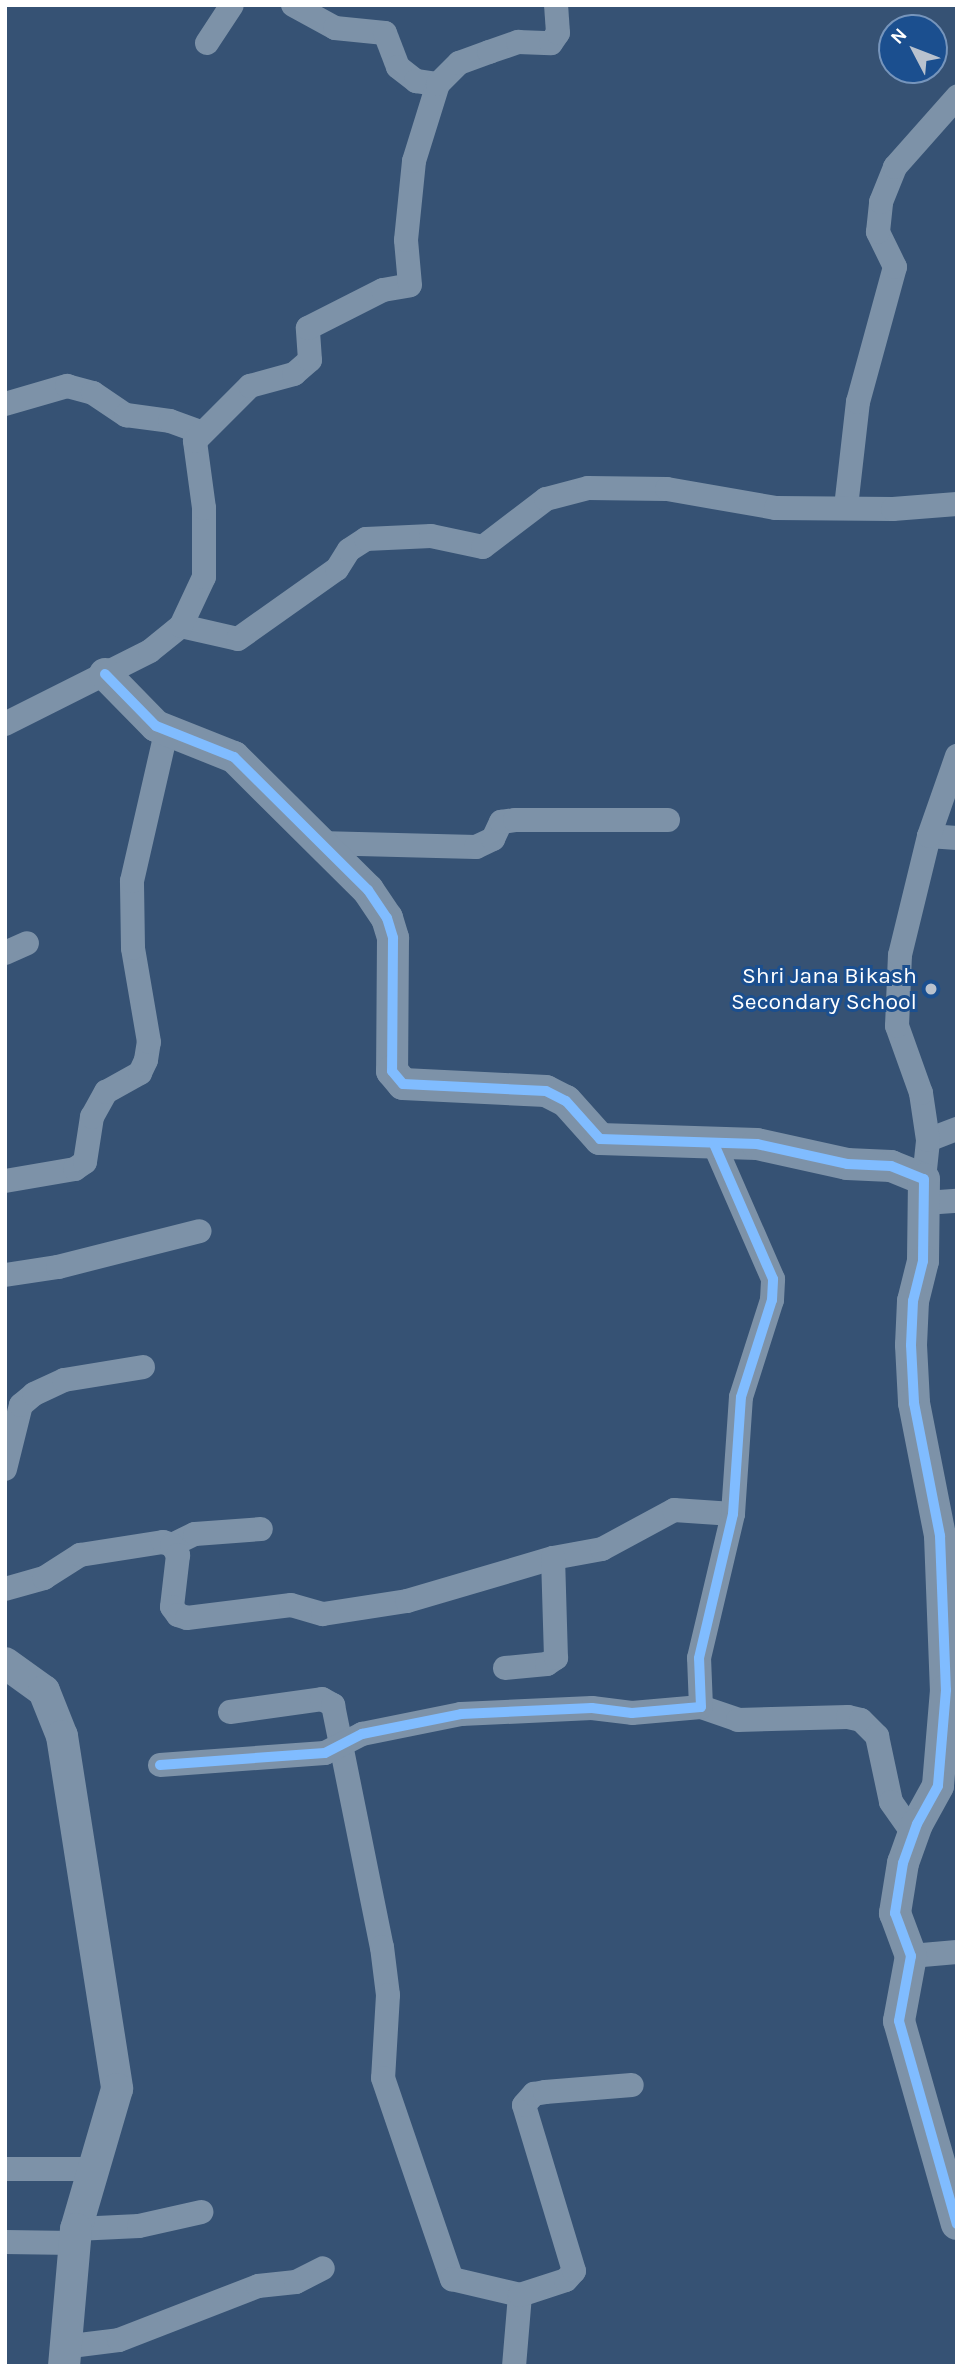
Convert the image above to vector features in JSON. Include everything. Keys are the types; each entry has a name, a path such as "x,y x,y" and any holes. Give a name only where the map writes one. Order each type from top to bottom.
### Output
{"street":[{"path":"207,43 232,5"},
{"path":"293,5 335,28 386,33 398,67 416,81 438,84"},
{"path":"5,724 150,651 181,626 204,577 204,508 193,450 201,432 250,386 294,374 310,360 307,328 383,290 410,285 406,240 414,161 438,84 447,71 469,59 518,42 556,39 555,5"},
{"path":"846,507 858,402 895,267 878,232 881,202 895,167 957,97"},
{"path":"5,404 68,386 93,393 126,415 170,421 201,432"},
{"path":"181,626 238,639 337,569 349,550 366,539 432,536 483,547 546,499 588,488 667,489 776,508 893,509 957,504"},
{"path":"105,674 166,732 234,757 368,890 387,918 393,938 392,1071 403,1084 546,1091 566,1101 600,1139 757,1144 847,1164 891,1167 924,1191 957,1201"},
{"path":"5,1181 75,1169 85,1162 92,1117 106,1091 140,1073 146,1060 149,1042 133,948 132,881 166,732"},
{"path":"957,756 929,836 900,956 897,1026 921,1093 928,1140 923,1261 913,1301 911,1345 914,1403 940,1536 946,1690 938,1786 915,1829 895,1913 911,1956 899,2021 947,2159 957,2224"},
{"path":"319,843 476,847 493,839 501,822 515,820 668,820"},
{"path":"929,836 957,838"},
{"path":"928,1140 957,1129"},
{"path":"701,1707 699,1657 733,1514 741,1397 772,1300 772,1279 714,1144"},
{"path":"5,1275 58,1267 200,1231"},
{"path":"5,1469 21,1405 34,1394 64,1380 143,1367"},
{"path":"173,1545 178,1555 172,1607 187,1618 291,1605 323,1614 395,1603 553,1558 602,1549 674,1510 733,1514"},
{"path":"5,1589 44,1578 80,1555 173,1545 195,1534 261,1529"},
{"path":"505,1668 547,1664 556,1658 553,1558"},
{"path":"5,1663 44,1691 62,1736 117,2089 90,2169 75,2236 63,2356 119,2340 258,2286 296,2283 323,2268"},
{"path":"230,1712 331,1700 385,1971 383,2078 452,2279 520,2295 566,2280 574,2271 524,2105 534,2094 632,2085"},
{"path":"160,1765 277,1759 325,1753 362,1734 461,1714 592,1708 632,1713 701,1707 738,1720 861,1720 877,1736 891,1802 915,1829"},
{"path":"911,1956 957,1952"},
{"path":"5,2169 90,2169"},
{"path":"5,2242 75,2236 139,2226 201,2212"},
{"path":"514,2366 520,2295"}],"cycle path":[{"path":"105,674 156,726 234,757 368,890 387,918 393,938 392,1071 403,1084 546,1091 566,1101 600,1139 757,1144 847,1164 891,1166 924,1179 923,1261 913,1301 911,1345 914,1403 940,1536 946,1690 938,1786 917,1824 903,1863 895,1913 911,1956 899,2021 957,2224"},
{"path":"160,1765 325,1753 362,1734 461,1714 592,1708 632,1713 701,1707 699,1658 733,1514 741,1397 772,1300 773,1279 714,1144"}],"place":[{"name":"Shri Jana Bikash Secondary School","path":"931,989"}]}
